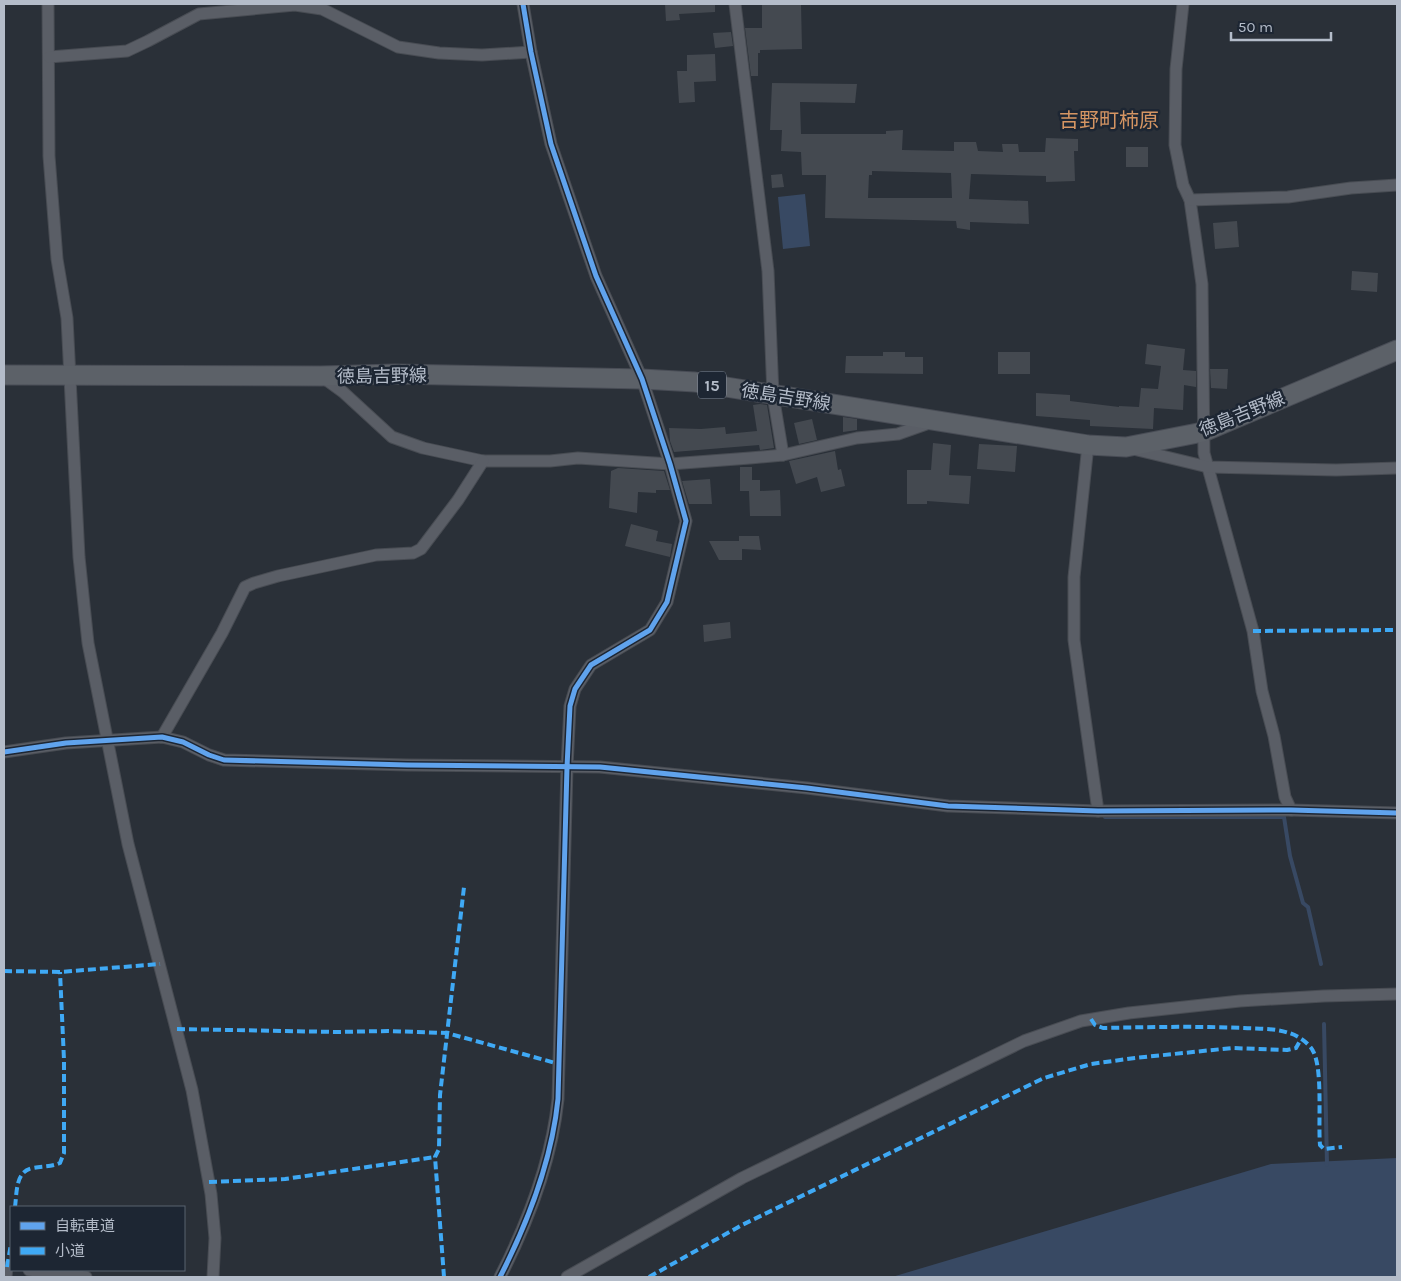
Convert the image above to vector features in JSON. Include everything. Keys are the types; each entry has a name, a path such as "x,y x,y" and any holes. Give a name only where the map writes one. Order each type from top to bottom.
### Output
{"main road":[{"name":"徳島吉野線","path":"4,375 321,376 395,374 642,379 695,382 1088,445 1126,447 1203,432 1397,350"}],"street":[{"path":"48,4 49,156 57,259 67,318 79,557 88,643 128,844 192,1090 211,1194 215,1238 213,1277"},
{"path":"500,1277 530,1211 555,1125 558,1099 570,706 575,688 591,665 650,630 667,602 686,521 670,464 642,379 596,276 550,144 523,4"},
{"path":"735,4 768,271 773,395 783,454"},
{"path":"1183,4 1176,69 1175,144 1183,185 1190,200 1202,284 1204,453 1253,631 1262,691 1274,736 1286,797 1291,810"},
{"path":"49,57 127,50 200,14 295,5 322,9 398,47 482,56 531,52"},
{"path":"1190,200 1288,197 1351,188 1397,185"},
{"path":"321,376 343,392 392,437 423,448 482,461 550,461 578,458 670,464 783,454 857,438 898,434 933,421"},
{"path":"1088,445 1074,577 1074,640 1098,811"},
{"path":"1126,447 1208,467 1336,470 1397,468"},
{"path":"162,737 217,642 245,588 254,582 278,576 376,555 412,553 421,549 458,500 482,461"},
{"path":"4,752 66,743 162,737 183,742 224,760 407,765 600,767 696,776 948,806 1098,811 1291,810 1397,812"},
{"path":"567,1277 742,1178 1016,1044 1080,1021 1137,1012 1240,1000 1397,994"},
{"path":"37,1271 86,1277"}],"water":[{"path":"805,194 810,246 783,249 778,197"},
{"path":"1397,1158 1397,1277 892,1277 1271,1164"}],"building":[{"path":"665,4 715,4 715,12 679,14 680,20 666,21"},
{"path":"762,4 801,4 802,49 760,50 760,53 758,53 758,76 751,76 745,28 762,28"},
{"path":"731,32 733,46 715,48 713,33"},
{"path":"715,54 716,81 694,82 695,102 679,103 677,71 687,71 687,55"},
{"path":"772,83 857,84 855,103 800,102 801,134 886,134 886,131 903,130 902,150 954,151 954,142 976,142 978,151 1003,152 1002,144 1018,144 1019,152 1045,152 1046,138 1078,139 1078,151 1074,151 1075,181 1046,182 1046,176 971,174 969,199 1028,201 1029,224 970,222 970,230 957,228 956,221 825,218 826,175 802,175 801,152 781,151 782,130 770,130","holes":["872,171 951,173 952,198 868,198 869,175 872,175"]},
{"path":"1126,147 1148,147 1148,167 1126,167"},
{"path":"782,174 784,187 772,188 771,175"},
{"path":"1237,221 1239,247 1215,249 1213,223"},
{"path":"1352,271 1378,273 1377,292 1351,290"},
{"path":"1147,344 1185,349 1183,370 1196,371 1196,387 1184,385 1183,410 1154,408 1153,429 1090,426 1090,420 1036,416 1036,393 1070,395 1070,401 1119,407 1139,407 1141,388 1158,389 1161,366 1145,364"},
{"path":"883,352 905,352 905,357 923,357 923,374 845,373 846,356 883,356"},
{"path":"998,352 1030,352 1030,374 998,374"},
{"path":"1210,369 1228,369 1227,389 1211,388"},
{"path":"753,405 767,405 774,448 760,450 759,445 674,452 670,441 669,428 701,429 725,427 726,434 757,431"},
{"path":"843,417 857,419 857,430 843,432"},
{"path":"812,419 817,440 799,444 794,423"},
{"path":"933,443 951,445 949,475 971,476 969,504 927,501 927,504 907,504 907,470 931,470"},
{"path":"979,444 1017,446 1015,472 977,469"},
{"path":"835,451 838,470 841,469 845,486 821,492 817,477 796,484 789,461"},
{"path":"740,467 752,467 752,480 760,480 760,491 780,490 781,516 750,516 749,491 740,491"},
{"path":"618,468 664,471 670,490 656,490 656,493 638,492 637,513 609,508 611,471"},
{"path":"710,479 712,504 689,504 682,481"},
{"path":"631,524 658,531 656,541 672,544 670,557 625,546"},
{"path":"739,536 759,536 761,550 742,549 742,560 719,560 709,541 739,541"},
{"path":"730,622 731,638 704,642 703,625"}],"waterway":[{"path":"1105,817 1284,817 1290,856 1303,903 1308,907 1321,964"},
{"path":"1324,1024 1327,1165"}],"marked path":[{"path":"1253,631 1397,630"},
{"path":"444,1277 435,1157 439,1149 440,1095 464,887"},
{"path":"4,971 60,972 160,964"},
{"path":"15,1206 18,1183 23,1173 33,1168 60,1163 64,1153 64,1060 60,972"},
{"path":"1091,1019 1095,1025 1103,1028 1244,1028 1278,1030 1296,1036 1309,1045 1316,1059 1319,1083 1320,1145 1324,1149 1342,1147"},
{"path":"177,1029 447,1033 559,1064"},
{"path":"649,1277 742,1225 1044,1078 1091,1064 1135,1058 1232,1048 1287,1050 1296,1048 1301,1039"},
{"path":"209,1182 285,1179 435,1157"},
{"path":"7,1267 10,1250"}],"cycle path":[{"path":"500,1277 520,1235 537,1191 550,1145 558,1099 570,706 575,689 591,665 650,630 667,602 686,521 670,464 642,379 596,276 551,144 531,52 523,4"},
{"path":"4,752 66,743 162,737 183,742 224,760 407,765 600,767 807,788 948,806 1098,811 1291,810 1397,813"}],"district":[{"name":"吉野町柿原","path":"1109,120"}]}
